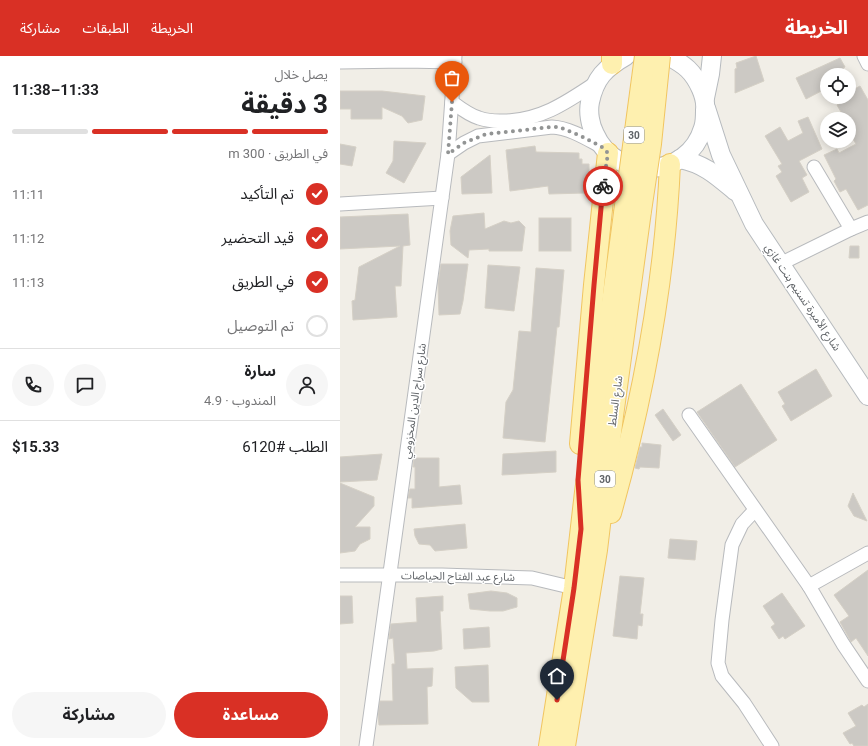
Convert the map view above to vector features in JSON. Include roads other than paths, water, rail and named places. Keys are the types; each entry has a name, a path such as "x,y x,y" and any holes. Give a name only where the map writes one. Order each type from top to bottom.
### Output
{"main road":[{"name":"شارع السلط","path":"564,746 597,550 613,416 632,212 644,56"},
{"name":"شارع السلط","path":"549,746 574,588 608,340 632,212 651,144 660,56"},
{"name":"شارع الأميرة تسنيم بنت غازي","path":"668,56 682,63 690,70 696,79 722,155 754,224 868,396"},
{"path":"617,59 601,75 593,89 589,108 592,128 598,142 621,163 637,168 654,169 675,162 688,152 697,141 703,128 712,56"},
{"path":"581,529 578,480 605,150"},
{"name":"شارع الأميرة تسنيم بنت غازي","path":"675,162 700,165 713,172 742,196"},
{"path":"597,550 609,520 633,432 654,325 675,162"}],"street":[{"path":"864,56 868,64"},
{"path":"340,62 354,59 405,61 455,59"},
{"name":"شارع سراج الدين المخزومي","path":"366,746 448,154 455,59"},
{"path":"448,154 464,143 478,136 514,126 552,110 597,82"},
{"path":"452,102 478,118 514,126 536,128 559,127 575,133 605,150"},
{"path":"814,167 851,229"},
{"path":"340,204 442,198"},
{"path":"780,264 868,222"},
{"path":"688,415 809,586 843,644 868,681"},
{"path":"755,510 742,524 732,545 718,664 722,676 744,703 772,746"},
{"path":"809,586 868,553"},
{"name":"شارع عبد الفتاح الحياصات","path":"340,575 482,576 532,578 574,588"}]}
